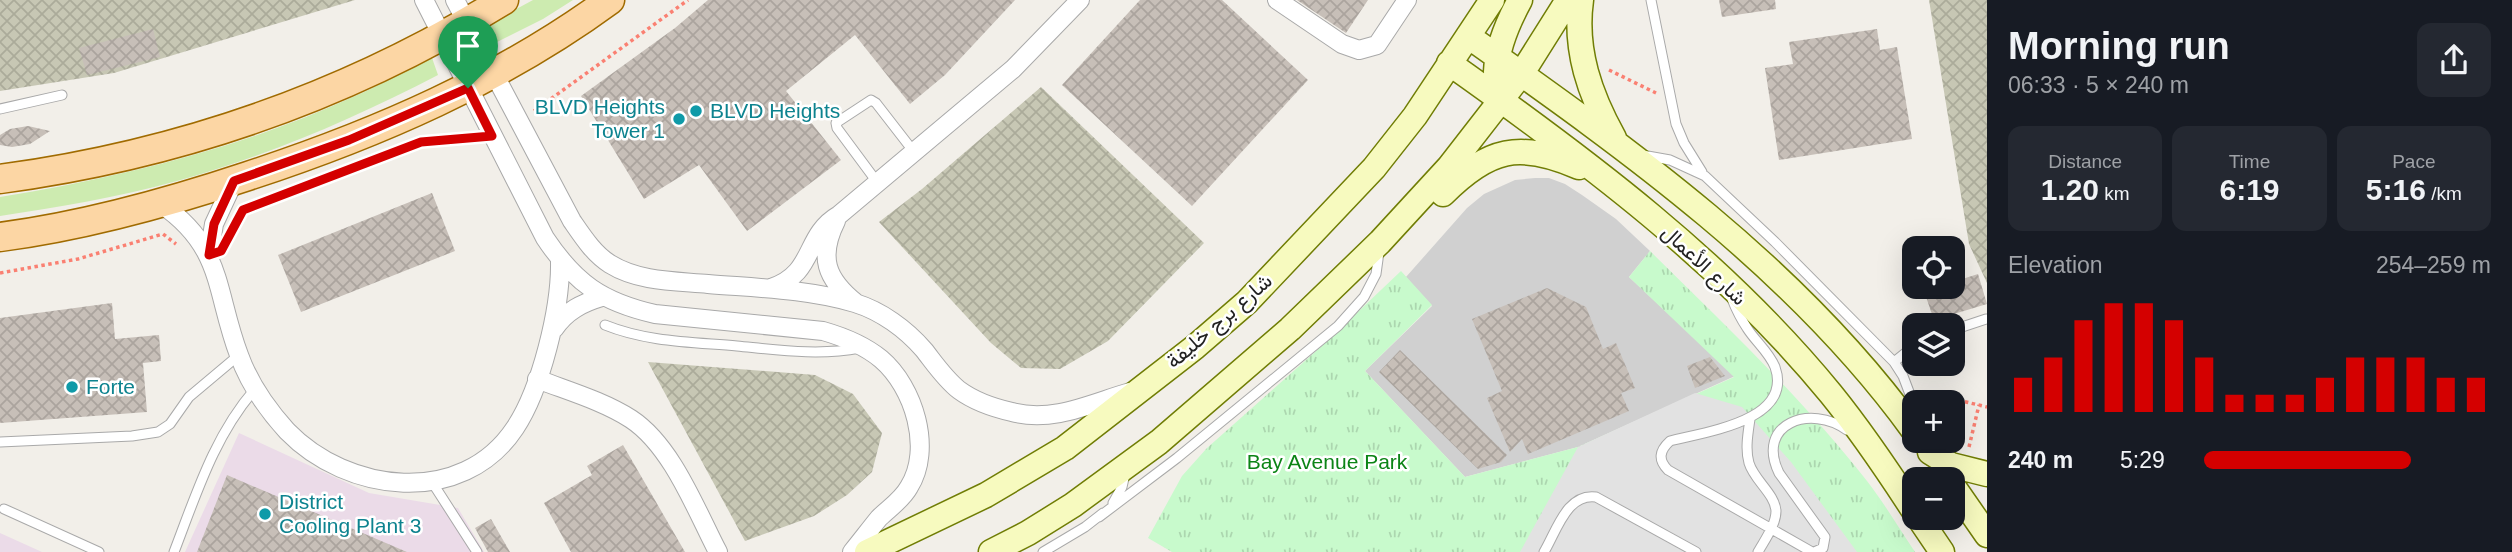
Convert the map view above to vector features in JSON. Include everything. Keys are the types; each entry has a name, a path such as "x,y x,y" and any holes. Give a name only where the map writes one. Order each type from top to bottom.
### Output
{"main road":[{"path":"0,179 110,160 220,131 328,91 443,37 461,11 504,0"},
{"path":"0,237 59,228 162,204 349,140 468,88 610,0"}],"street":[{"path":"424,0 545,238 560,261 580,281 602,297 628,308 655,314 823,331 864,347 882,360 898,379 908,397 920,444 916,468 910,486 852,552"},
{"path":"768,289 785,283 800,270 821,230 1013,69 1080,0"},
{"path":"1277,0 1342,44 1359,50 1377,45 1407,0"},
{"name":"شارع برج خليفة","path":"867,552 946,516 1032,470 1065,448 1247,302 1374,169 1415,116 1492,0"},
{"path":"1501,100 1496,87 1497,56 1511,15 1520,0"},
{"path":"991,552 1073,505 1128,465 1237,376 1385,236 1449,167 1522,73 1568,0"},
{"path":"1581,0 1582,61 1594,100 1624,150"},
{"path":"461,11 572,221 589,246 610,264 634,275 661,280 813,294 856,303"},
{"name":"شارع الأعمال","path":"1468,36 1522,73 1705,214 1814,314 1866,368 1902,415"},
{"name":"شارع الأعمال","path":"1449,63 1605,179 1728,284 1822,383 1876,453 1902,493"},
{"path":"1385,236 1413,226 1462,175 1494,155 1539,152 1605,179"},
{"path":"209,255 214,224 234,181"},
{"path":"162,204 189,226 209,255 239,355 255,389 271,412 290,433 335,466 382,482 432,482 471,467 494,451 514,430 528,406 550,335 559,299 560,261"},
{"path":"839,215 827,244 828,270 842,292 901,328 958,389 973,399 1014,413 1042,415 1069,412 1138,389"},
{"path":"550,335 559,321 571,310 586,301 602,297"},
{"path":"537,379 618,411 648,432 670,461 718,552"},
{"path":"1934,453 1951,465 1987,474"},
{"path":"1965,503 1987,535"},
{"path":"1927,530 1942,552"}],"lane":[{"path":"1651,0 1671,105 1684,143 1705,176 1793,259 1894,362 1909,390"},
{"path":"0,109 62,95"},
{"path":"877,182 837,128 836,123 841,118 871,100 914,152"},
{"path":"1624,150 1670,160 1705,176"},
{"path":"1043,552 1099,517 1177,458 1338,326 1364,297 1376,274 1385,236"},
{"path":"1728,284 1739,315 1775,368 1775,393 1768,406 1750,419 1670,441 1663,447 1660,455 1662,464 1770,529 1819,551 1825,537 1779,473 1772,451 1775,440 1787,425 1801,419 1824,418 1844,428 1876,453"},
{"path":"1965,326 1986,319"},
{"path":"606,325 648,338 688,342 812,352 864,347"},
{"path":"0,442 132,436 158,432 170,424 189,397 239,355"},
{"path":"1894,362 1902,356"},
{"path":"174,552 216,448 239,407 255,389"},
{"path":"1750,419 1746,449 1749,463 1774,505 1775,517 1758,552"},
{"path":"1099,517 1114,501 1122,487 1128,465"},
{"path":"432,482 477,552"},
{"path":"1544,552 1571,505 1587,496 1597,497 1696,552"},
{"path":"4,509 99,552"},
{"path":"1053,546 1065,552"}],"path":[{"path":"518,121 545,105 688,0"},
{"path":"1582,61 1636,81 1671,105"},
{"path":"238,220 243,210 421,142 492,136"},
{"path":"0,273 78,259 163,234 197,258 209,255"},
{"path":"1965,402 1987,407"}],"shaded area":[{"path":"0,0 355,0 114,73 0,91"},
{"path":"1929,0 1987,0 1987,283 1969,244"},
{"path":"1041,87 1204,243 1108,341 1060,369 1021,368 991,343 879,222 922,189"},
{"path":"1549,178 1565,184 1616,219 1650,251 1629,277 1735,376 1578,447 1465,477 1365,371 1432,306 1406,277 1467,208 1484,194 1515,180"},
{"path":"648,362 815,375 853,394 882,433 872,472 847,495 814,516 745,541"},
{"path":"1695,393 1742,407 1791,462 1857,552 1520,552 1578,447"},
{"path":"239,433 369,493 458,508 484,552 185,552"},
{"path":"0,533 42,552 0,552"}],"green space":[{"path":"533,0 573,0 543,19 485,48 477,30"},
{"path":"431,55 438,75 343,121 278,148 155,187 0,216 0,197 136,170 225,146 355,96"},
{"name":"Bay Avenue Park","path":"1650,251 1816,420 1867,481 1915,552 1172,552 1148,538 1182,476 1207,448 1401,271 1432,305 1365,371 1465,477 1578,447 1734,377 1629,277"}],"building":[{"name":"BLVD Heights","path":"708,0 1015,0 945,75 910,104 855,35 786,91 841,160 747,231 699,165 644,199 581,96 675,28"},
{"path":"1140,0 1222,0 1308,80 1192,206 1062,85"},
{"path":"1297,0 1368,0 1346,33"},
{"path":"1719,0 1775,0 1776,9 1722,17"},
{"path":"153,29 160,57 87,75 79,48"},
{"path":"1877,29 1880,50 1897,47 1912,139 1779,160 1765,68 1793,64 1789,42"},
{"path":"28,126 50,131 30,144 12,147 0,145 0,135 10,129"},
{"path":"432,193 455,251 301,312 278,255"},
{"path":"1978,274 1987,304 1957,313 1932,313 1927,299 1965,299 1965,278"},
{"path":"1547,288 1586,307 1603,349 1616,343 1635,388 1621,393 1629,411 1528,454 1522,439 1510,452 1487,398 1502,391 1472,319"},
{"name":"Forte","path":"112,303 115,339 159,335 161,361 143,363 147,412 0,423 0,318"},
{"path":"1400,350 1507,455 1501,462 1478,469 1379,372"},
{"path":"1710,357 1725,376 1695,388 1687,366"},
{"path":"623,445 685,552 571,552 544,503 592,475 587,466"},
{"name":"District Cooling Plant 3","path":"227,475 407,552 197,552"},
{"path":"491,519 510,552 488,552 475,528"}],"place":[{"name":"BLVD Heights","path":"696,111"},
{"name":"BLVD Heights Tower 1","path":"679,119"},
{"name":"Forte","path":"72,387"},
{"name":"District Cooling Plant 3","path":"265,514"}],"route":[{"path":"468,88 492,136 421,142 243,210 221,251 209,255 219,209 234,181 349,140 468,88"}]}
